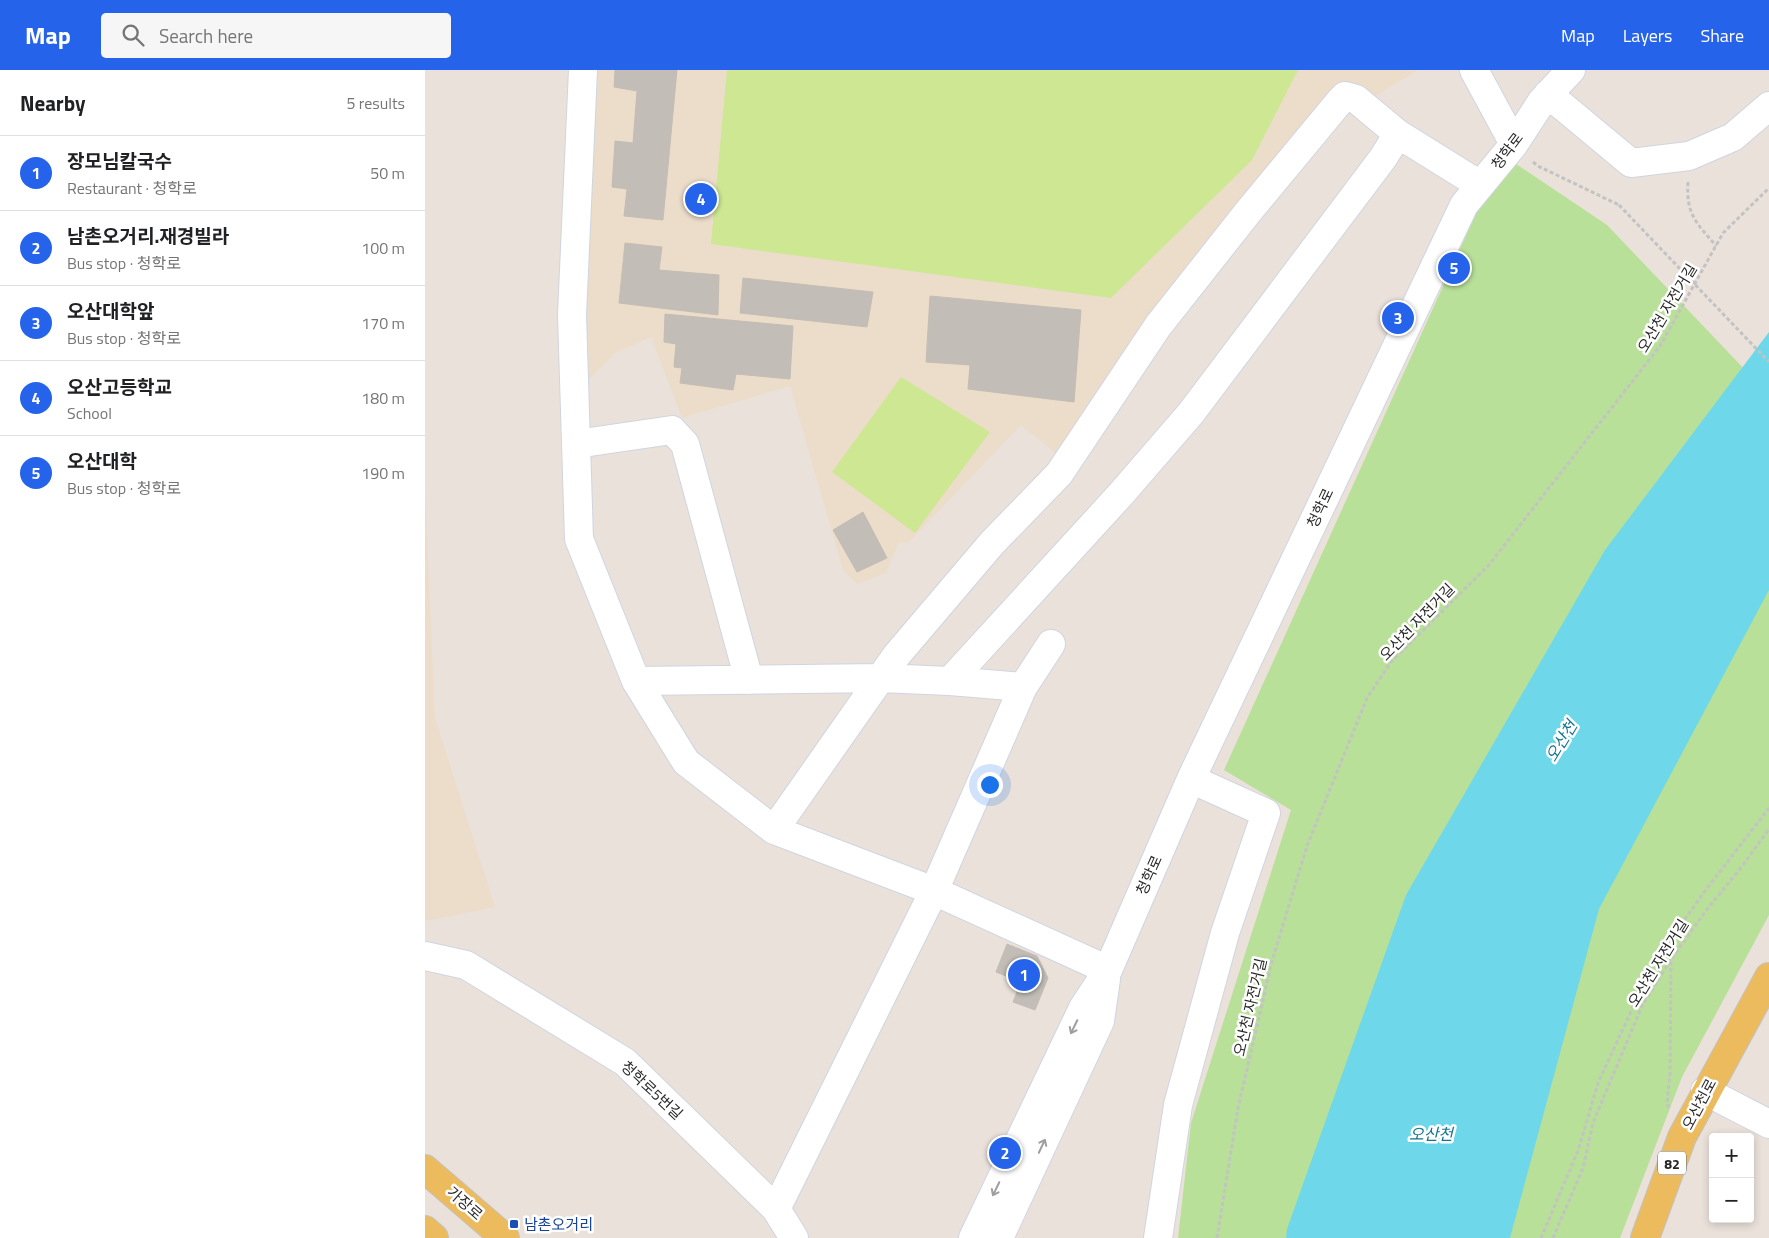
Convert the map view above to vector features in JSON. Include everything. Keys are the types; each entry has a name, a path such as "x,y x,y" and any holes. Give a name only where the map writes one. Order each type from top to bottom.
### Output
{"main road":[{"name":"오산천로","path":"1645,1238 1681,1138 1769,977"},
{"name":"가장로","path":"425,1168 505,1238"},
{"path":"425,1230 435,1238"}],"street":[{"path":"583,70 572,315 579,539 636,681 686,762 774,830 934,891 1108,970"},
{"path":"1474,70 1514,144"},
{"name":"청학로","path":"973,1238 1083,1008 1108,970 1191,778 1464,204 1514,144 1542,101 1571,70"},
{"path":"1548,94 1631,163 1689,156 1733,137 1769,106"},
{"path":"774,830 896,656 992,543 1059,474 1158,326 1340,100 1345,96 1356,100 1398,134 1480,185"},
{"path":"950,681 1121,494 1191,413 1368,179 1398,134"},
{"path":"576,444 672,430 685,444 749,680"},
{"path":"776,1209 934,891 1023,687 1051,644"},
{"path":"636,681 880,678 1023,687"},
{"path":"1158,1238 1178,1105 1225,933 1265,813 1191,778"},
{"name":"청학로5번길","path":"425,956 466,966 625,1062 776,1209 794,1238"},
{"name":"청학로","path":"999,1238 1100,1021 1108,970"},
{"path":"1705,1091 1769,1124"}],"path":[{"path":"1514,144 1538,166 1619,205 1769,362"},
{"path":"1689,156 1687,196 1693,218 1716,246"},
{"name":"오산천 자전거길","path":"1217,1238 1238,1108 1272,961 1307,846 1367,698 1391,662 1488,566 1660,346 1723,233 1769,188"},
{"path":"1541,1238 1578,1151 1598,1083 1653,964 1705,891 1769,808"},
{"name":"오산천 자전거길","path":"1553,1238 1583,1168 1593,1123 1642,1006 1671,959 1769,829"},
{"path":"1671,959 1671,1075 1667,1104 1681,1138"}],"shaded area":[{"path":"589,70 1418,70 1374,97 1351,82 1276,166 1058,455 1021,425 908,543 899,542 886,573 857,584 843,570 790,386 682,418 651,337 615,353 587,382 583,226"},
{"path":"425,490 435,718 495,907 425,921"}],"green space":[{"path":"727,70 1298,70 1252,160 1111,298 711,244"},
{"path":"1516,164 1607,225 1769,395 1769,915 1682,1077 1620,1238 1178,1238 1191,1123 1291,810 1224,770 1478,209"},
{"path":"901,377 990,432 915,533 832,472"}],"water":[{"name":"오산천","path":"1769,332 1769,590 1599,909 1510,1238 1286,1238 1287,1229 1406,895 1605,550"}],"building":[{"path":"615,70 677,70 663,220 624,216 627,189 612,187 615,141 633,143 637,91 614,87"},
{"path":"625,243 662,247 659,270 719,275 718,315 619,303"},
{"path":"743,278 873,292 867,327 740,313"},
{"path":"930,296 1081,310 1074,402 968,389 970,365 926,362"},
{"path":"665,314 793,326 790,379 736,374 733,390 680,383 682,368 674,367 676,344 664,342"},
{"path":"863,512 887,558 857,572 833,530"},
{"path":"1007,944 1037,956 1048,978 1035,1010 1013,1002 1021,982 996,972"}],"place":[{"name":"오산고등학교","path":"701,199"},
{"name":"오산대학","path":"1454,268"},
{"name":"오산대학앞","path":"1398,318"},
{"name":"장모님칼국수","path":"1024,975"},
{"name":"남촌오거리.재경빌라","path":"1005,1153"},
{"name":"남촌오거리","path":"514,1224"}]}
